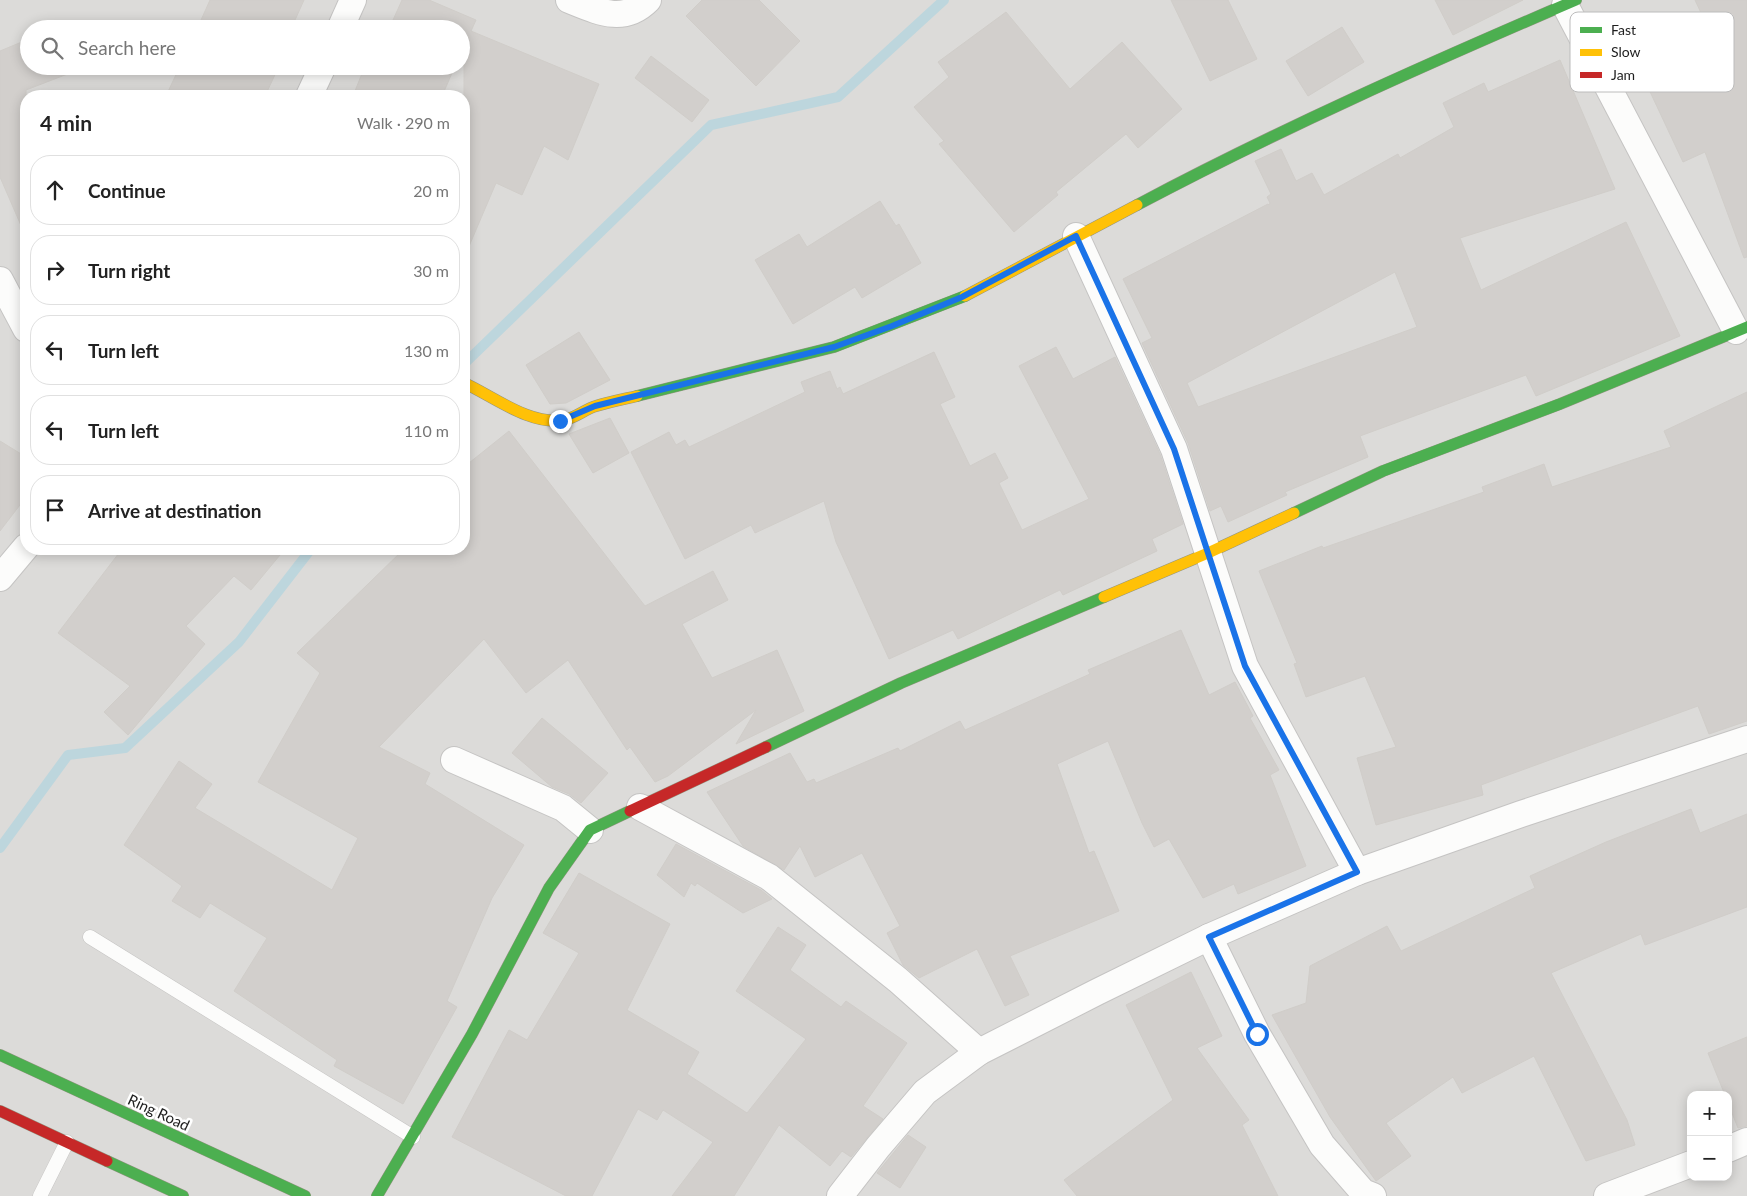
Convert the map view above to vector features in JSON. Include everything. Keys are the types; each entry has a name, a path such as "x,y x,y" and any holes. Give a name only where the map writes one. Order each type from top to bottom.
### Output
{"street":[{"path":"344,20 353,0"},
{"path":"569,0 606,15 629,13 648,0"},
{"path":"470,385 514,408 535,416 560,421 595,406 834,347 892,326 962,297 1224,159 1412,70 1570,2"},
{"path":"312,90 319,75"},
{"path":"377,1196 472,1034 549,888 590,830 901,683 1208,553 1383,471 1560,404 1741,329 1617,92"},
{"path":"1076,236 1174,449 1245,666 1357,872"},
{"path":"0,280 20,318"},
{"path":"0,578 20,554"},
{"path":"840,1196 878,1147 925,1092 979,1052 1209,937 1357,872 1521,814 1747,739"},
{"path":"454,760 564,808 590,830"},
{"path":"640,807 768,877 898,980 979,1052"},
{"path":"1209,937 1257,1034 1322,1145 1363,1192 1373,1196"},
{"name":"Ring Road","path":"0,1055 305,1196"},
{"path":"0,1111 183,1196"},
{"path":"1732,1147 1747,1141"},
{"path":"1607,1196 1687,1166"}],"lane":[{"path":"90,937 413,1137"},
{"path":"40,1196 67,1142"}],"shaded area":[{"path":"0,0 1747,0 1747,1196 0,1196"}],"building":[{"path":"210,0 304,0 295,20 201,20"},
{"path":"402,0 429,0 476,20 471,31 599,84 568,160 544,146 522,195 496,183 470,244 470,90 464,90 464,75 470,75 470,20 393,20"},
{"path":"702,0 759,0 800,41 756,86 686,16"},
{"path":"1171,0 1228,0 1257,59 1210,81"},
{"path":"1435,0 1523,0 1453,35"},
{"path":"1695,0 1747,0 1747,257 1744,258 1705,152 1683,162 1650,92 1734,92 1734,12 1701,12"},
{"path":"1006,12 1070,89 1122,42 1182,109 1138,148 1126,134 1056,192 1058,195 1014,232 939,144 944,141 914,107 949,77 938,62"},
{"path":"1342,27 1364,62 1308,96 1286,61"},
{"path":"20,43 20,75 65,75 26,90 20,90 20,223 0,177 0,51"},
{"path":"651,56 709,100 692,122 635,78"},
{"path":"1560,60 1570,83 1570,92 1574,92 1615,189 1460,238 1481,290 1626,222 1680,336 1536,396 1526,375 1360,436 1368,457 1285,492 1287,495 1228,522 1221,506 1210,511 1188,443 1142,343 1152,338 1123,279 1269,205 1267,197 1271,194 1255,161 1281,149 1296,181 1312,173 1324,195 1398,154 1400,158 1454,127 1443,103 1484,83 1488,92","holes":["1395,272 1417,327 1198,407 1187,383"]},
{"path":"176,75 275,75 268,90 169,90"},
{"path":"361,75 451,75 445,90 355,90"},
{"path":"880,201 896,226 899,224 921,263 862,298 855,287 793,324 755,260 799,234 807,247"},
{"path":"579,332 610,380 566,403 550,404 526,365"},
{"path":"1056,347 1073,379 1115,357 1160,454 1183,524 1152,539 1157,551 1063,595 1060,590 958,639 953,630 889,659 836,542 824,501 755,533 751,525 685,559 631,452 669,432 676,445 685,440 689,447 805,392 801,382 830,371 837,389 840,387 843,394 934,352 955,397 940,404 970,466 995,453 1008,478 999,483 1022,530 1089,499 1019,366"},
{"path":"1747,392 1747,721 1709,734 1698,706 1481,785 1483,795 1376,825 1357,758 1396,747 1365,676 1306,697 1294,664 1297,663 1259,571 1322,546 1323,548 1484,492 1482,487 1544,464 1552,487 1671,447 1664,431"},
{"path":"610,418 629,453 593,473 569,434"},
{"path":"509,431 645,606 713,571 728,600 682,624 712,678 777,650 804,711 736,744 756,710 668,776 655,782 630,747 627,750 568,660 526,693 484,639 379,747 430,773 425,784 524,845 492,898 447,1001 457,1007 403,1104 334,1066 337,1060 234,991 267,938 210,903 200,918 172,901 182,886 124,845 179,761 212,784 195,808 332,890 358,838 258,782 320,673 297,653 398,555 470,555 470,462"},
{"path":"0,441 20,453 20,505 0,531"},
{"path":"117,555 280,555 251,590 234,576 186,626 205,644 128,735 104,712 130,686 58,633"},
{"path":"1181,630 1209,695 1235,682 1253,716 1250,718 1279,770 1270,775 1306,866 1238,894 1234,884 1203,898 1169,839 1154,847 1108,741 1057,764 1089,853 1094,851 1119,911 1010,956 1029,995 1005,1006 977,949 919,978 903,965 887,933 900,926 862,853 815,877 800,846 784,870 743,846 707,792 790,753 807,782 814,779 816,783 898,748 900,751 960,721 965,730 1090,674 1088,670"},
{"path":"542,718 608,773 581,803 569,794 552,787 512,753"},
{"path":"1691,809 1700,833 1747,814 1747,907 1645,945 1641,934 1551,973 1627,1120 1635,1145 1586,1161 1534,1056 1462,1093 1453,1077 1386,1123 1411,1156 1376,1181 1330,1117 1272,1015 1306,1003 1310,966 1387,926 1401,951 1535,888 1530,876 1606,842"},
{"path":"676,844 761,890 772,899 743,913 697,883 695,886 691,883 684,897 657,875"},
{"path":"579,873 670,924 627,1010 699,1052 687,1074 747,1113 806,1039 736,991 778,927 806,945 790,970 841,1007 846,1001 907,1043 863,1106 883,1119 851,1157 842,1151 830,1166 779,1125 734,1196 672,1196 713,1142 663,1110 657,1120 638,1109 592,1196 566,1196 452,1137 509,1030 527,1040 579,953 543,933"},
{"path":"1191,972 1222,1036 1197,1048 1249,1120 1242,1125 1278,1196 1077,1196 1064,1180 1173,1100 1126,1005"},
{"path":"1747,1037 1747,1126 1738,1128 1732,1113 1732,1091 1723,1091 1708,1053"},
{"path":"908,1135 926,1147 900,1188 877,1173"}],"waterway":[{"path":"470,358 711,125 838,97 944,0"},
{"path":"0,848 68,755 125,748 239,642 306,555"}],"traffic: fast":[{"path":"1137,205 1245,150 1354,98 1576,0"},
{"path":"637,396 834,347 965,296"},
{"path":"1294,513 1383,471 1560,404 1747,327"},
{"path":"766,747 901,683 1104,597"},
{"path":"377,1196 472,1034 549,888 590,830 630,811"},
{"path":"0,1055 305,1196"},
{"path":"107,1161 183,1196"}],"traffic: slow":[{"path":"965,296 1137,205"},
{"path":"470,386 512,409 538,419 551,421 568,419 596,406 637,396"},
{"path":"1104,597 1208,553 1294,513"}],"traffic: jam":[{"path":"630,811 766,747"},
{"path":"0,1111 107,1161"}],"route":[{"path":"560,421 595,406 834,347 892,326 962,297 1076,236 1174,449 1245,666 1357,872 1209,937 1257,1034"}]}
